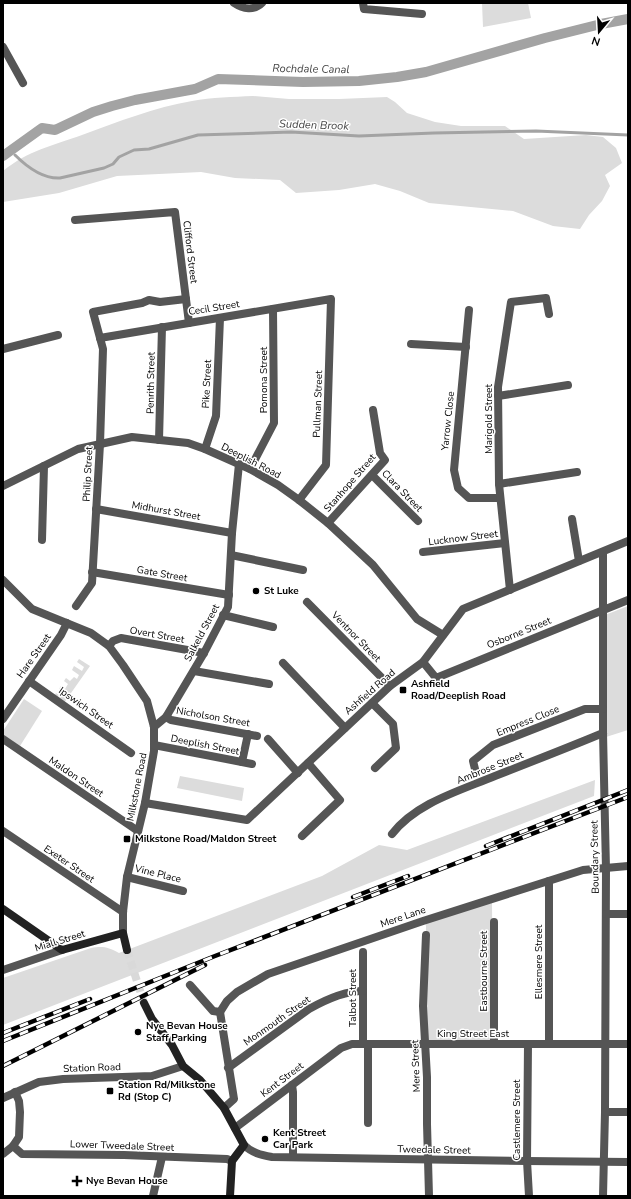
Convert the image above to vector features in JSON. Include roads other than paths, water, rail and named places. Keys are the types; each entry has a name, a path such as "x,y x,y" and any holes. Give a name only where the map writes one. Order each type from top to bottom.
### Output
{"main road":[{"path":"3,910 62,950"},
{"name":"Miall Street","path":"62,950 122,933"},
{"name":"Milkstone Road","path":"122,933 126,950"},
{"path":"144,1003 152,1019 172,1044 183,1066 200,1080 224,1108 244,1145 232,1161 230,1196"}],"street":[{"path":"234,3 245,9 258,6 262,3"},
{"path":"363,3 364,9 422,14"},
{"path":"3,47 23,83"},
{"name":"Clifford Street","path":"75,220 175,212 189,323"},
{"name":"Marigold Street","path":"510,590 499,484 498,387 511,302 546,298 549,314"},
{"name":"Philip Street","path":"76,606 92,583 100,444 103,349 93,312 142,303 149,300 160,302 186,299"},
{"name":"Cecil Street","path":"100,338 331,299"},
{"name":"Pullman Street","path":"299,500 326,465 331,299"},
{"name":"Pomona Street","path":"250,469 274,423 273,309"},
{"name":"Yarrow Close","path":"469,310 454,470 458,488 469,498 500,498"},
{"name":"Pike Street","path":"205,449 216,416 220,318"},
{"name":"Penrith Street","path":"159,440 162,327"},
{"path":"3,349 58,335"},
{"path":"411,344 466,347"},
{"path":"498,396 568,385"},
{"name":"Stanhope Street","path":"328,523 385,460 380,453 372,410"},
{"name":"Deeplish Road","path":"3,486 78,449 132,437 188,443 250,469 278,485 299,500 328,523 373,565 417,619 443,635"},
{"name":"Salkeld Street","path":"154,727 166,717 194,671 228,607 238,464"},
{"path":"42,540 44,466"},
{"path":"499,484 578,472"},
{"name":"Clara Street","path":"372,475 418,521"},
{"name":"Midhurst Street","path":"96,509 232,533"},
{"path":"572,519 579,562"},
{"name":"Ashfield Road","path":"145,803 247,820 390,686 423,662 463,609 628,541"},
{"name":"Lucknow Street","path":"423,552 505,543"},
{"name":"Boundary Street","path":"603,552 603,734 606,869 605,1112 603,1196"},
{"path":"231,555 303,570"},
{"name":"Gate Street","path":"92,572 229,595"},
{"name":"Milkstone Road","path":"3,580 32,609 91,633 109,646 147,701 154,727 154,751 145,803 128,877 123,912 122,933"},
{"name":"Osborne Street","path":"423,662 436,678 628,600"},
{"name":"Ventnor Street","path":"307,602 390,686"},
{"path":"223,615 273,626"},
{"name":"Hare Street","path":"3,719 61,635 67,623"},
{"name":"Overt Street","path":"109,646 113,641 121,638 204,653"},
{"path":"283,663 345,728"},
{"path":"194,671 269,684"},
{"name":"Ipswich Street","path":"29,681 131,753"},
{"path":"372,703 393,724 396,748 376,768"},
{"name":"Empress Close","path":"476,769 473,761 493,745 585,709 603,710"},
{"name":"Nicholson Street","path":"166,717 171,720 257,736"},
{"path":"242,762 248,734"},
{"name":"Ambrose Street","path":"392,834 410,815 446,796 603,734"},
{"name":"Maldon Street","path":"3,739 138,831"},
{"path":"268,739 298,773"},
{"name":"Deeplish Street","path":"154,745 252,764"},
{"path":"302,836 340,800 308,763"},
{"name":"Exeter Street","path":"3,832 123,912"},
{"name":"Mere Lane","path":"220,1012 227,1001 237,992 268,974 423,921 583,870 628,866"},
{"name":"Vine Place","path":"128,877 183,891"},
{"name":"Ellesmere Street","path":"549,881 549,1044"},
{"path":"606,914 628,914"},
{"name":"Eastbourne Street","path":"494,922 494,1044"},
{"name":"Mere Street","path":"426,935 423,1006 428,1078 427,1124 429,1196"},
{"name":"Miall Street","path":"3,970 62,950"},
{"name":"Talbot Street","path":"363,952 368,1123"},
{"path":"190,985 213,1011 220,1012 234,1099 224,1108"},
{"name":"Monmouth Street","path":"228,1068 309,1009 351,991 363,991"},
{"name":"King Street East","path":"341,1048 352,1044 628,1044"},
{"name":"Castlemere Street","path":"528,1044 527,1161 529,1196"},
{"name":"Kent Street","path":"234,1128 341,1048"},
{"name":"Station Road","path":"3,1098 38,1082 63,1079 152,1076 183,1066"},
{"path":"292,1085 294,1156"},
{"path":"3,1154 13,1146 19,1137 19,1101 15,1092"},
{"path":"605,1112 628,1112"},
{"name":"Tweedale Street","path":"244,1145 249,1150 262,1155 272,1156 428,1160 628,1162"},
{"name":"Lower Tweedale Street","path":"13,1146 22,1154 124,1155 227,1159 232,1161"},
{"path":"154,1196 162,1157"}],"waterway":[{"name":"Rochdale Canal","path":"3,156 42,128 55,130 93,112 112,106 135,100 195,89 218,79 303,82 359,81 397,77 426,72 545,38 628,19"},
{"name":"Sudden Brook","path":"15,155 35,171 47,177 60,178 104,168 113,164 119,157 134,150 149,149 198,135 291,132 359,136 536,131 628,135"}],"tunnel":[{"path":"127,950 144,1003"}],"railway":[{"path":"486,846 628,790"},
{"path":"3,1041 215,956 628,797"},
{"path":"353,897 408,876"},
{"path":"3,1066 205,965"},
{"path":"3,1033 90,999"}],"place":[{"name":"St Luke","path":"256,591"},
{"name":"Ashfield Road/Deeplish Road","path":"403,690"},
{"name":"Milkstone Road/Maldon Street","path":"127,839"},
{"name":"Nye Bevan House Staff Parking","path":"138,1032"},
{"name":"Station Rd/Milkstone Rd (Stop C)","path":"110,1091"},
{"name":"Kent Street Car Park","path":"265,1139"},
{"name":"Nye Bevan House","path":"77,1181"}]}
